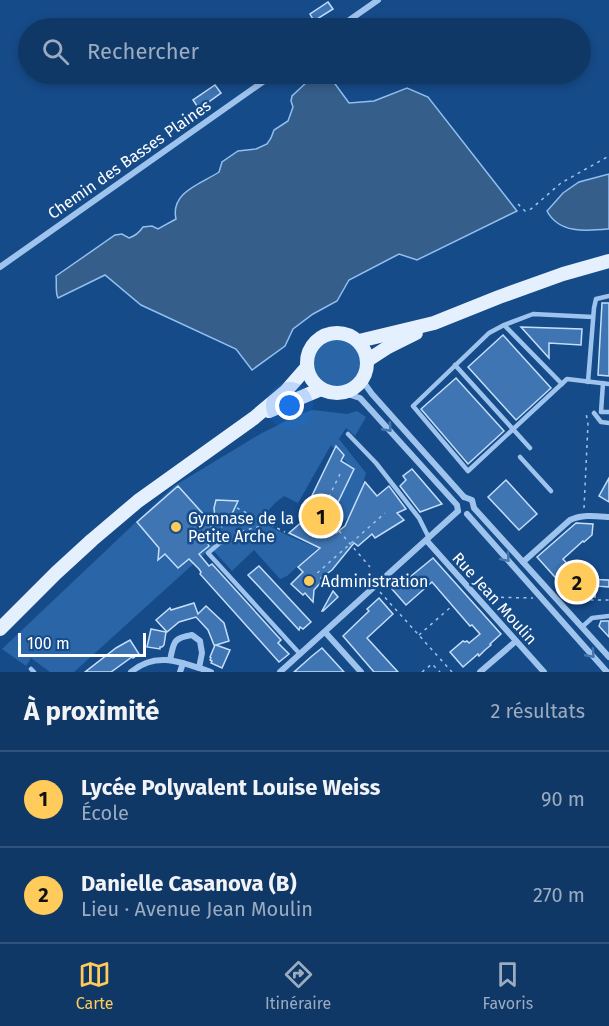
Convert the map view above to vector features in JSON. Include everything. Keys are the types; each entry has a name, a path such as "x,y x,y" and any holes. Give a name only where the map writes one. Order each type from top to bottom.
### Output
{"main road":[{"path":"368,360 387,347 434,323 562,274 609,261"},
{"path":"359,341 434,323"},
{"path":"331,333 351,335 359,341 368,360 367,371 362,380 354,388 344,393 332,393 321,389 312,381 306,362 314,343 322,336 331,333"},
{"path":"0,629 56,573 138,501 254,418 286,391 307,367"},
{"path":"254,418 321,389"}],"street":[{"path":"352,18 378,0"},
{"name":"Chemin des Basses Plaines","path":"0,267 260,84"},
{"path":"362,380 464,497 472,500 474,508 609,657"},
{"path":"344,393 360,398 462,514 472,512 474,508"},
{"path":"280,672 428,539 458,508 459,500 464,497"},
{"path":"467,514 607,672"},
{"path":"523,562 570,520 584,516 609,517"},
{"name":"Rue Jean Moulin","path":"428,539 544,672"},
{"path":"574,635 582,627"},
{"path":"326,632 361,672"},
{"path":"170,660 174,643 181,637 192,635 200,640 202,653 199,668"},
{"path":"480,672 516,641"},
{"path":"131,672 156,659 183,663 211,672"},
{"path":"180,672 183,663"}],"lane":[{"path":"588,381 596,299 609,296"},
{"path":"593,317 533,314 504,325 489,333 413,406 468,471 567,379 606,384 601,412 609,412"},
{"path":"504,325 562,384"},
{"path":"455,365 530,448"},
{"path":"594,413 601,423 609,423"},
{"path":"348,434 376,463 419,518 428,539"},
{"path":"520,457 551,491"},
{"path":"223,538 208,553 300,654"},
{"path":"582,627 592,618 609,616"}],"path":[{"path":"518,204 525,211 531,209 561,183 609,156"},
{"path":"584,516 588,424 586,413"},
{"path":"340,474 322,511 370,567"},
{"path":"237,508 285,532"},
{"path":"306,583 385,513"},
{"path":"220,517 223,538 269,524"},
{"path":"380,592 452,672"},
{"path":"486,597 536,598"},
{"path":"561,600 609,600"},
{"path":"419,635 452,606"},
{"path":"422,672 432,664 440,672"}],"shaded area":[{"path":"305,84 335,84 349,103 374,101 407,88 428,97 517,211 417,260 399,254 349,280 337,301 313,314 293,329 285,346 252,370 236,349 141,305 105,275 58,298 56,276 115,235 122,234 129,238 143,227 152,226 158,229 176,219 175,210 178,202 188,190 219,172 222,162 238,151 256,149 267,144 274,130 288,121 293,107 292,96"},
{"path":"609,174 609,229 583,230 566,227 559,224 547,211 563,193 579,182"},
{"path":"337,337 355,344 362,362 355,380 337,387 319,380 312,362 319,344"},
{"path":"313,410 347,414 357,411 366,417 355,436 346,428 339,439 366,473 359,496 364,504 339,525 331,517 351,468 331,445 298,503 284,496 259,521 318,548 287,576 280,579 254,550 232,571 211,548 74,672 50,672 31,658 26,666 2,649 174,486 262,433"}],"building":[{"path":"328,2 333,9 319,18 312,18 310,14"},
{"path":"215,85 221,93 199,109 193,100"},
{"path":"602,303 609,303 609,376 598,375"},
{"path":"521,327 582,329 581,345 549,343 549,358"},
{"path":"503,335 551,388 516,420 468,367"},
{"path":"456,378 504,431 468,464 421,409"},
{"path":"336,446 344,455 341,461 354,469 329,521 336,533 345,526 365,482 377,496 389,486 406,509 397,513 404,520 375,538 372,534 358,546 354,543 332,570 321,578 323,580 314,590 313,602 305,593 303,595 291,584 303,572 298,567 320,548 289,533 312,513 309,502"},
{"path":"412,469 442,504 420,512 400,486 406,480 403,476"},
{"path":"609,478 609,502 599,496"},
{"path":"506,480 537,514 519,530 488,497"},
{"name":"Gymnase de la Petite Arche","path":"178,486 205,516 202,515 218,535 199,554 209,566 212,564 281,640 278,643 289,654 279,662 189,559 178,568 165,554 158,560 159,548 137,522"},
{"path":"216,500 238,501 231,516 224,518 215,517"},
{"path":"576,523 593,524 592,535 563,559 583,579 609,580 609,587 596,586 595,597 592,596 591,599 572,596 537,557"},
{"path":"433,558 501,634 479,656 478,654 463,667 450,652 463,641 469,643 480,634 472,625 470,626 432,582 406,605 392,589"},
{"path":"259,566 311,622 303,629 300,627 299,630 248,575"},
{"path":"333,591 338,597 322,611"},
{"path":"379,598 393,614 367,638 398,672 374,672 343,636"},
{"path":"194,603 198,614 206,606 224,623 229,641 216,645 230,650 222,668 211,663 210,657 215,645 208,630 196,617 179,622 167,632 156,620 170,608 171,610"},
{"path":"601,621 609,621 609,637 599,626"},
{"path":"151,629 166,632 164,645 160,649 147,647"},
{"path":"130,640 139,654 111,672 85,672 116,648"},
{"path":"322,648 344,672 294,672 312,656"}],"place":[{"name":"Lycée Polyvalent Louise Weiss","path":"321,516"},
{"name":"Gymnase de la Petite Arche","path":"176,527"},
{"name":"Administration","path":"309,581"},
{"name":"Danielle Casanova (B)","path":"577,582"}]}
